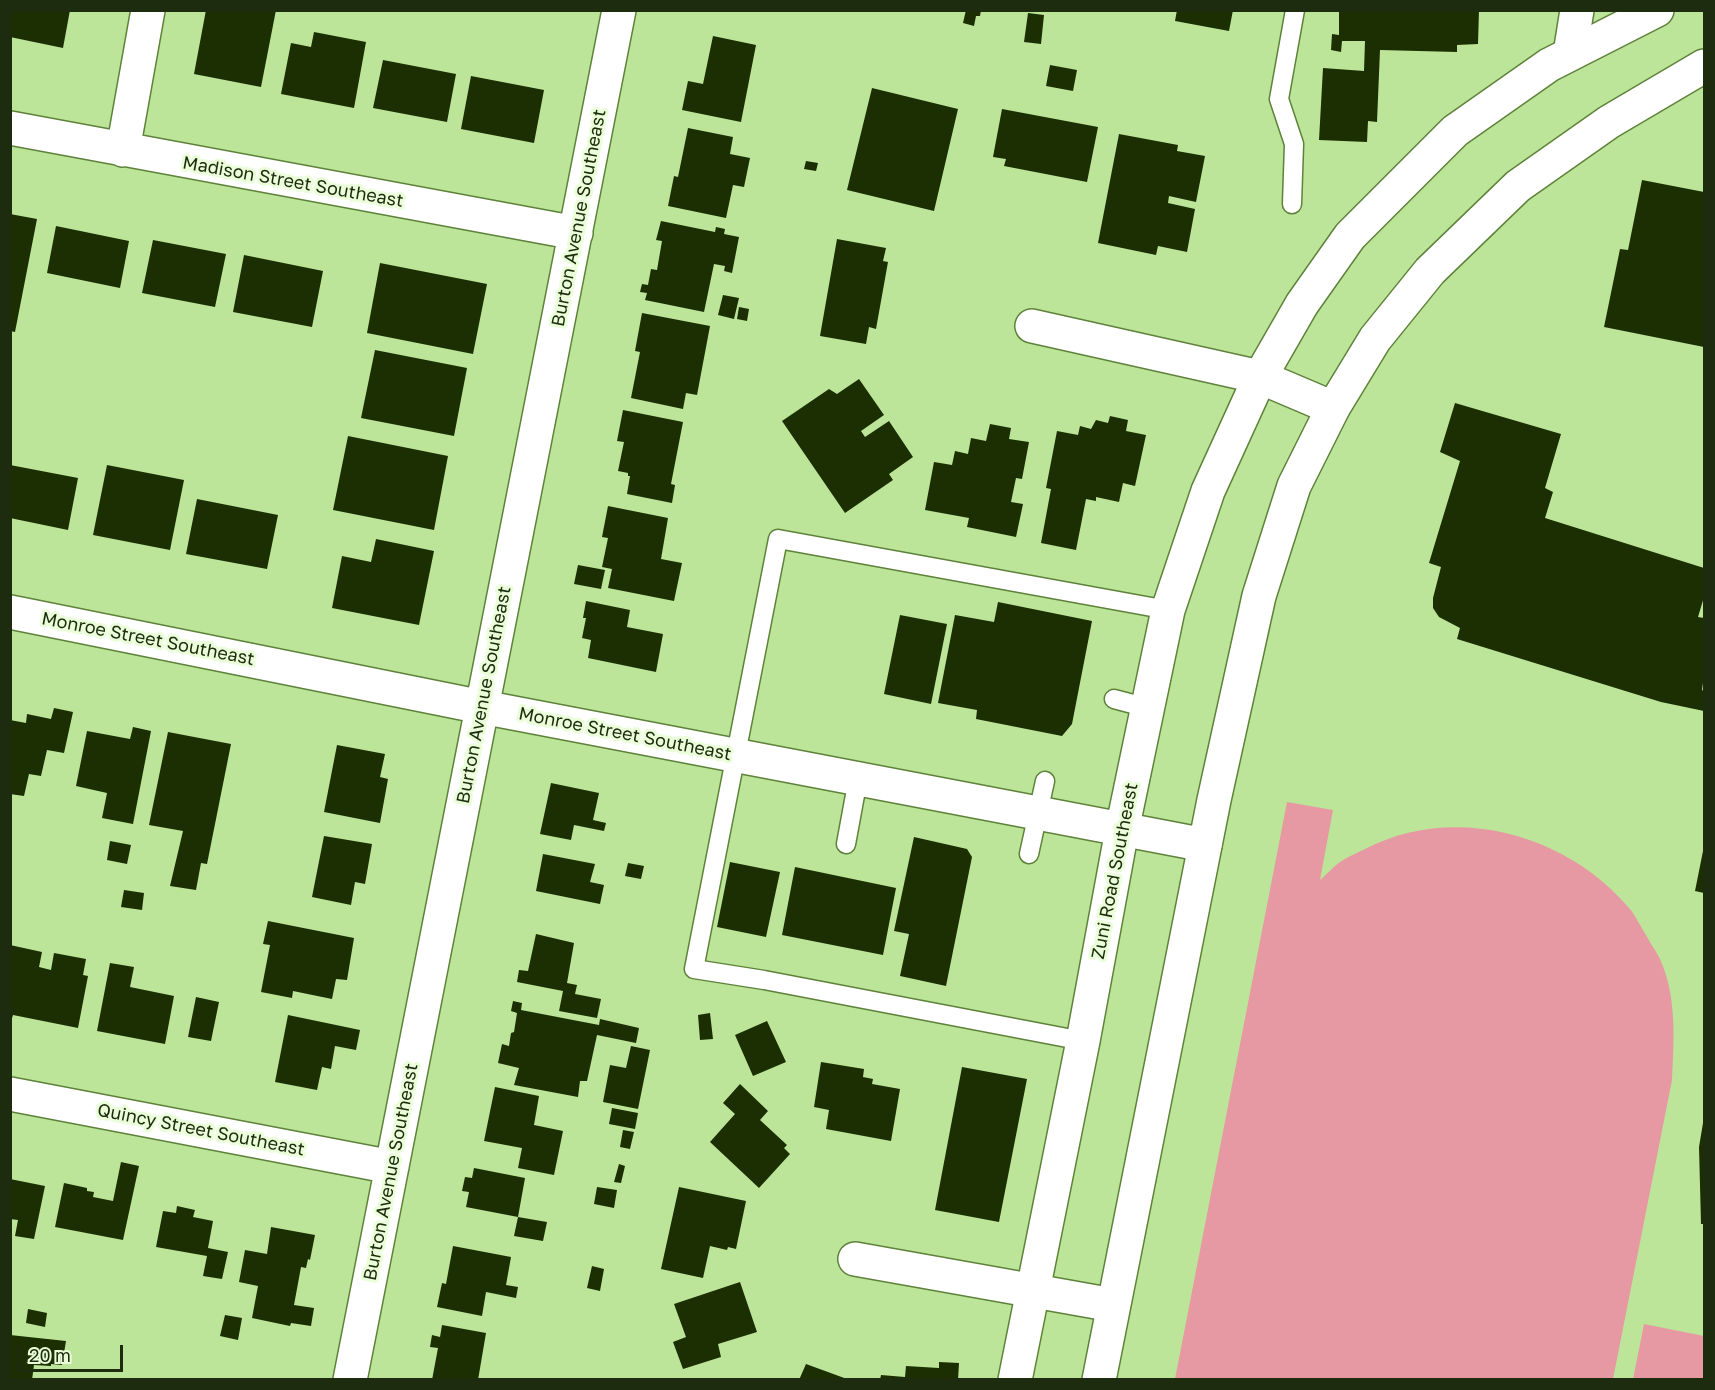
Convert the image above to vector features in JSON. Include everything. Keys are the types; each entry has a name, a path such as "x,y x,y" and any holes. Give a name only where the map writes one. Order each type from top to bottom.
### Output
{"street":[{"path":"123,150 148,10"},
{"name":"Burton Avenue Southeast","path":"350,1380 619,10"},
{"path":"1570,54 1577,10"},
{"name":"Zuni Road Southeast","path":"1015,1380 1083,1041 1122,830 1168,610 1208,491 1260,377 1302,304 1350,236 1455,131 1549,65 1657,10"},
{"path":"1099,1380 1205,845 1259,596 1294,486 1333,408 1376,339 1430,271 1518,186 1609,122 1704,66"},
{"name":"Madison Street Southeast","path":"10,128 576,233"},
{"path":"1032,326 1260,377 1333,408"},
{"name":"Monroe Street Southeast","path":"10,612 482,706 1205,845"},
{"name":"Quincy Street Southeast","path":"10,1094 392,1167"},
{"path":"855,1259 1113,1305"}],"lane":[{"path":"1292,204 1294,144 1279,99 1295,10"},
{"path":"1083,1041 776,982 694,969 778,539 1168,610"},
{"path":"1114,699 1148,708"},
{"path":"846,844 858,779"},
{"path":"1029,854 1045,781"}],"shaded area":[{"path":"1287,802 1333,810 1320,880 1346,858 1399,835 1435,828 1471,828 1506,833 1541,844 1574,861 1603,882 1631,911 1658,956 1665,973 1672,1003 1674,1034 1672,1080 1613,1379 1175,1379"},
{"path":"1644,1324 1704,1336 1704,1379 1633,1379"}],"building":[{"path":"10,10 70,10 63,48 10,37"},
{"path":"206,10 276,10 261,87 194,74"},
{"path":"966,10 981,10 980,16 976,16 974,26 963,23"},
{"path":"1177,10 1233,10 1229,31 1175,21"},
{"path":"1339,10 1479,10 1478,44 1457,45 1457,52 1380,50 1377,122 1368,121 1367,142 1319,140 1323,68 1364,71 1365,41 1342,41 1341,52 1331,50 1332,34 1339,35"},
{"path":"1028,13 1044,15 1041,44 1024,42"},
{"path":"314,32 366,42 354,108 281,94 291,43 311,47"},
{"path":"713,36 756,45 741,122 682,110 688,81 703,84"},
{"path":"383,60 456,74 447,122 373,108"},
{"path":"1050,65 1077,70 1073,91 1046,86"},
{"path":"471,76 544,90 534,143 461,129"},
{"path":"872,88 958,109 934,211 847,190"},
{"path":"1002,109 1098,127 1087,182 1004,166 1006,159 993,157"},
{"path":"688,128 733,137 730,154 750,158 744,187 733,185 726,218 668,206 674,176 678,177"},
{"path":"1119,134 1178,145 1177,151 1205,156 1196,202 1169,196 1168,203 1195,209 1187,252 1158,246 1156,255 1098,243"},
{"path":"806,161 818,163 816,171 804,169"},
{"path":"1642,180 1704,192 1704,347 1604,327 1620,249 1628,250"},
{"path":"10,214 37,219 15,332 10,331"},
{"path":"661,221 715,232 716,227 725,229 724,234 739,237 732,273 724,271 725,266 714,264 704,312 645,300 647,293 640,292 642,284 648,285 651,269 657,270 662,241 656,240"},
{"path":"56,226 129,241 120,288 47,273"},
{"path":"837,239 886,248 883,261 888,262 876,329 869,327 866,344 820,336"},
{"path":"153,240 226,254 215,307 142,293"},
{"path":"244,255 323,271 312,327 233,312"},
{"path":"380,263 487,284 473,354 367,333"},
{"path":"723,295 739,298 734,319 718,315"},
{"path":"739,307 749,309 747,321 737,319"},
{"path":"642,313 710,326 697,395 686,393 683,409 631,398 640,352 635,351"},
{"path":"375,350 467,368 454,436 361,418"},
{"path":"859,379 884,415 861,431 865,437 889,421 913,457 889,474 893,480 845,513 782,421 829,389 837,394"},
{"path":"1455,403 1561,434 1545,488 1553,492 1545,518 1704,568 1704,597 1698,617 1704,618 1702,690 1704,691 1704,711 1661,702 1457,639 1460,628 1439,617 1433,608 1433,598 1441,567 1429,563 1460,461 1440,452"},
{"path":"623,410 683,422 671,484 675,485 672,503 627,494 630,476 628,473 618,471 624,442 617,441"},
{"path":"1110,416 1128,420 1126,431 1146,435 1135,486 1123,483 1119,502 1096,497 1096,501 1086,499 1076,550 1041,543 1051,489 1046,488 1057,431 1078,435 1080,426 1091,429 1096,420 1108,423"},
{"path":"990,424 1011,428 1009,439 1029,442 1022,479 1016,478 1011,502 1023,504 1016,537 967,527 969,518 925,510 934,462 952,465 955,451 968,454 971,438 986,441"},
{"path":"348,436 448,456 434,530 333,510"},
{"path":"10,465 78,478 68,530 10,518"},
{"path":"107,465 184,480 170,550 93,535"},
{"path":"197,499 278,515 267,569 186,554"},
{"path":"608,506 668,518 661,559 682,563 674,601 608,588 612,569 602,567 608,538 602,537"},
{"path":"376,539 434,551 419,625 332,608 342,556 371,562"},
{"path":"578,565 605,570 601,589 574,584"},
{"path":"586,601 630,610 627,627 663,634 656,672 588,658 591,640 582,638 586,618 583,618"},
{"path":"998,602 1092,621 1072,724 1062,736 976,719 977,710 938,703 955,615 994,622"},
{"path":"900,615 947,624 931,704 884,694"},
{"path":"54,708 73,712 64,753 47,750 41,776 29,774 24,796 10,794 10,720 26,723 27,714 51,719"},
{"path":"133,727 151,731 133,824 102,818 107,793 76,786 87,731 130,739"},
{"path":"168,732 231,744 207,864 201,863 196,890 170,886 183,831 149,825"},
{"path":"337,745 385,754 380,777 388,779 380,823 324,812"},
{"path":"551,783 599,793 593,820 606,823 604,831 574,825 571,840 540,834"},
{"path":"324,836 372,844 365,884 355,882 351,905 312,897"},
{"path":"914,837 967,849 972,857 946,986 900,976 909,934 894,931"},
{"path":"110,841 131,845 127,864 107,860"},
{"path":"1704,851 1704,893 1695,891"},
{"path":"543,854 595,864 590,882 604,885 600,904 536,891"},
{"path":"730,862 780,872 766,937 717,927"},
{"path":"628,863 644,866 641,879 625,876"},
{"path":"795,867 896,888 883,955 782,935"},
{"path":"124,890 144,893 142,910 121,907"},
{"path":"268,921 354,938 347,980 336,979 332,999 293,991 292,998 261,992 270,945 263,944"},
{"path":"536,934 574,943 567,983 577,985 575,994 601,999 597,1018 559,1011 563,991 517,982 519,970 528,971"},
{"path":"10,945 42,952 39,967 51,970 54,953 86,959 83,975 88,976 78,1028 13,1015 10,1025"},
{"path":"110,963 134,967 130,987 174,996 165,1044 97,1031"},
{"path":"196,997 219,1002 211,1041 188,1037"},
{"path":"513,1001 522,1003 521,1010 599,1025 600,1019 639,1028 636,1043 597,1035 587,1081 580,1081 578,1097 514,1085 519,1068 498,1063 502,1044 509,1046 511,1033 514,1032 517,1013 511,1011"},
{"path":"710,1013 713,1039 700,1040 698,1015"},
{"path":"288,1015 360,1030 356,1050 335,1046 331,1069 322,1067 317,1090 275,1082"},
{"path":"767,1021 786,1062 753,1076 735,1035"},
{"path":"631,1046 650,1050 638,1109 603,1102 610,1065 626,1068"},
{"path":"821,1062 864,1069 863,1077 873,1079 872,1084 900,1089 891,1141 826,1129 829,1110 814,1107"},
{"path":"962,1067 1027,1079 999,1222 935,1210"},
{"path":"740,1084 768,1111 760,1120 787,1145 784,1148 790,1154 759,1188 710,1142 735,1114 723,1103"},
{"path":"495,1087 539,1096 534,1125 563,1131 554,1175 518,1168 522,1148 484,1141"},
{"path":"612,1108 638,1113 635,1129 609,1124"},
{"path":"1703,1123 1704,1224 1701,1224 1699,1147"},
{"path":"623,1130 634,1132 630,1149 620,1147"},
{"path":"121,1162 139,1166 123,1240 55,1227 64,1183 87,1188 87,1191 94,1192 93,1197 113,1201"},
{"path":"619,1164 625,1166 621,1183 614,1182"},
{"path":"474,1168 525,1178 518,1217 466,1207 469,1192 462,1191 465,1177 472,1178"},
{"path":"10,1179 45,1186 34,1239 15,1236 18,1220 10,1219"},
{"path":"597,1187 617,1190 614,1208 594,1204"},
{"path":"679,1187 746,1201 736,1249 728,1247 727,1250 710,1246 703,1278 661,1269"},
{"path":"177,1206 195,1210 193,1217 213,1221 208,1248 228,1252 222,1279 203,1276 207,1256 156,1247 163,1211 176,1213"},
{"path":"518,1217 547,1222 543,1241 514,1236"},
{"path":"271,1227 315,1235 310,1260 308,1259 306,1268 301,1267 294,1305 314,1308 311,1326 291,1323 290,1326 252,1318 258,1286 239,1282 245,1250 267,1254"},
{"path":"453,1246 511,1257 506,1285 518,1287 516,1298 486,1292 482,1316 437,1307 442,1283 446,1284"},
{"path":"592,1266 604,1269 600,1291 587,1288"},
{"path":"740,1282 757,1332 718,1344 721,1357 683,1369 673,1342 686,1337 674,1304"},
{"path":"28,1309 47,1313 45,1327 26,1323"},
{"path":"225,1315 242,1318 238,1340 220,1336"},
{"path":"442,1325 486,1333 478,1380 432,1380 438,1348 430,1347 432,1335 440,1337"},
{"path":"10,1335 66,1341 62,1365 34,1365 32,1380 10,1380"},
{"path":"939,1362 959,1363 958,1380 880,1380 881,1375 905,1377 906,1366 939,1368"},
{"path":"806,1364 847,1379 847,1380 799,1380"}]}
